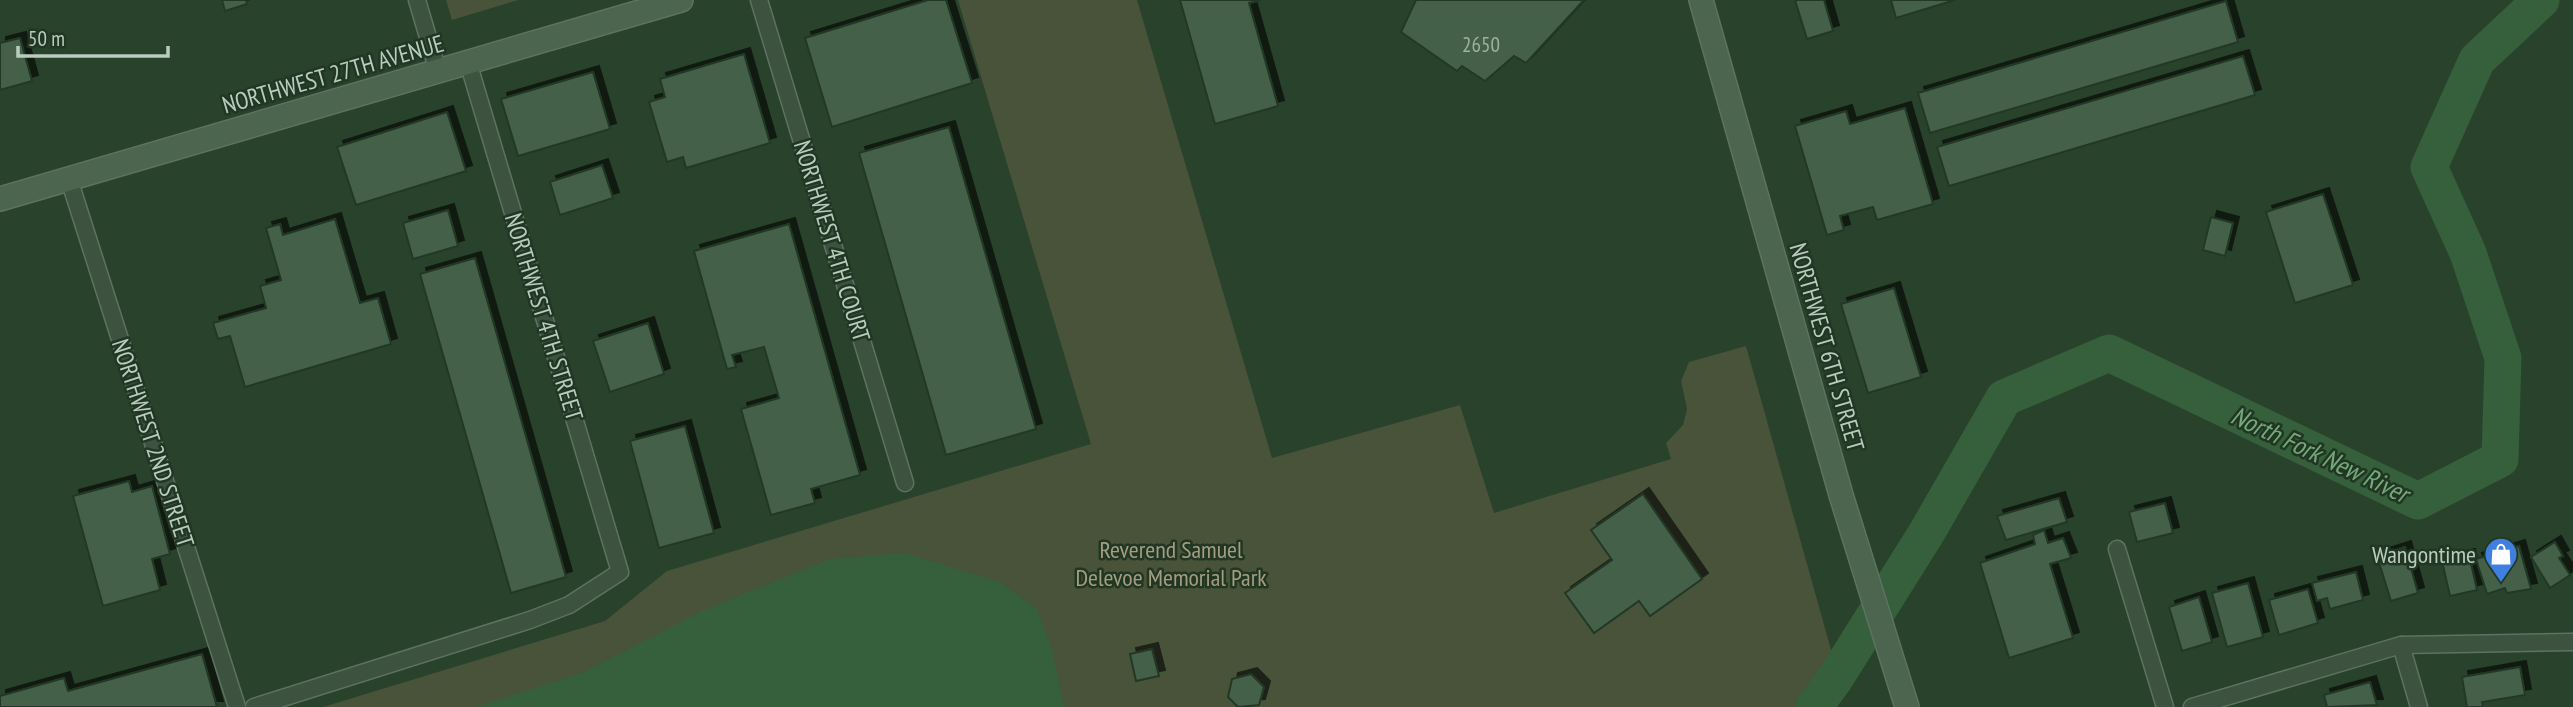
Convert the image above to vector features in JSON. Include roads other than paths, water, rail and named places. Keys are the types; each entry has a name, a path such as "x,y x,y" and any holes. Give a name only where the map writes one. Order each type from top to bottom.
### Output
{"street":[{"path":"416,0 439,71"},
{"name":"NORTHWEST 27TH AVENUE","path":"0,199 681,0"},
{"name":"NORTHWEST 4TH COURT","path":"759,0 905,483"},
{"name":"NORTHWEST 6TH STREET","path":"1701,0 1842,495 1907,706"},
{"name":"NORTHWEST 4TH STREET","path":"254,707 530,620 569,605 620,572 468,62"},
{"name":"NORTHWEST 2ND STREET","path":"69,179 237,707"},
{"path":"2117,549 2165,707"},
{"path":"2192,707 2401,645 2573,642"},
{"path":"2401,645 2419,707"}],"waterway":[{"name":"North Fork New River","path":"1814,707 1836,677 1927,532 2004,398 2109,353 2418,501 2500,459 2503,358 2468,253 2429,167 2477,60 2541,0"}],"place":[{"name":"Wangontime","path":"2501,584"}],"park label":[{"name":"Reverend Samuel Delevoe Memorial Park","path":"1171,563"}]}
